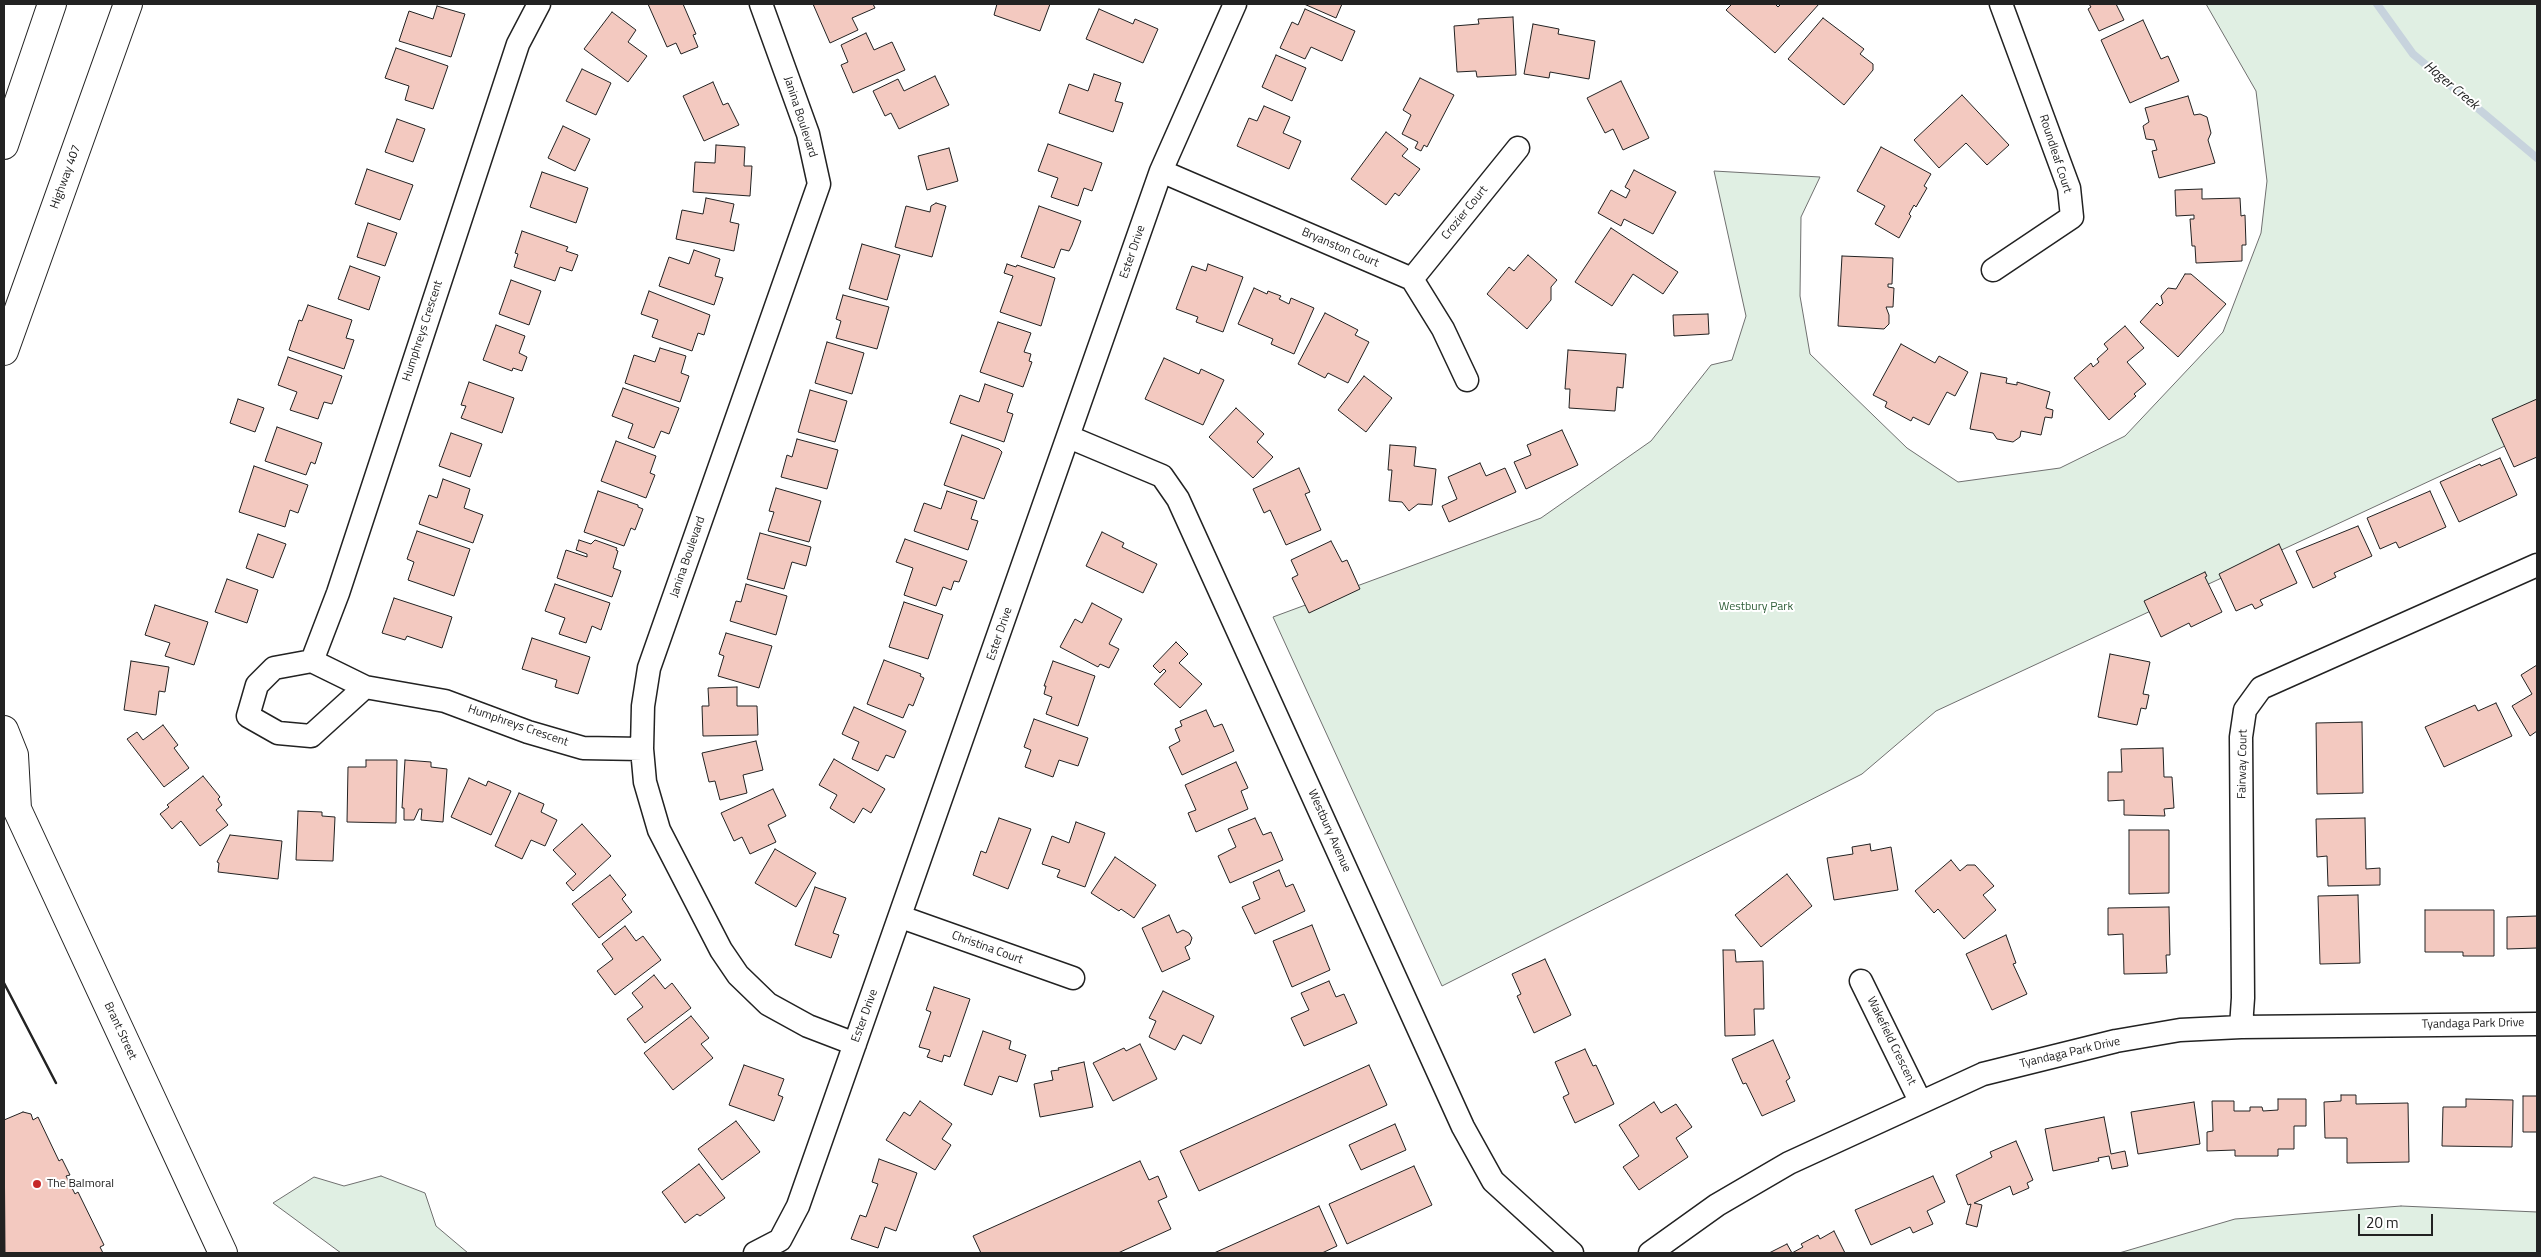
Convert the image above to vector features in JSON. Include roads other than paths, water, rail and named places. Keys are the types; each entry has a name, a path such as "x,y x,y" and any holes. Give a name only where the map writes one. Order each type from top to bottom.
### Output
{"main road":[{"path":"4,145 52,4"},
{"name":"Highway 407","path":"4,351 128,4"},
{"name":"Brant Street","path":"4,730 14,755 10,802 223,1253"}],"street":[{"name":"Humphreys Crescent","path":"539,4 518,44 338,593 312,661 365,687 445,701 528,732 583,748 642,749"},
{"name":"Janina Boulevard","path":"761,4 808,134 819,184 649,668 643,706 642,749 645,782 660,830 721,950 738,975 768,1004 808,1026 855,1044"},
{"name":"Ester Drive","path":"755,1253 780,1240 798,1206 1161,172 1235,4"},
{"name":"Roundleaf Court","path":"1993,270 2072,216 2069,188 2002,4"},
{"name":"Crozier Court","path":"1412,279 1518,148"},
{"name":"Bryanston Court","path":"1161,172 1412,279"},
{"path":"1412,279 1443,329 1468,380"},
{"name":"Westbury Avenue","path":"1069,437 1162,476 1178,499 1462,1128 1493,1181 1572,1253"},
{"name":"Fairway Court","path":"2241,1027 2243,998 2242,737 2246,710 2261,688 2537,565"},
{"path":"312,661 274,668 256,685 248,716 278,733 311,736 365,687"},
{"name":"Christina Court","path":"901,917 1073,978"},
{"name":"Wakefield Crescent","path":"1861,982 1920,1101"},
{"name":"Tyandaga Park Drive","path":"1650,1253 1717,1205 1788,1163 1920,1101 1983,1074 2116,1041 2180,1030 2241,1027 2537,1024"}],"waterway":[{"name":"Hager Creek","path":"2377,4 2413,54 2537,158"}],"place":[{"name":"The Balmoral","path":"37,1184"}],"park label":[{"name":"Westbury Park","path":"1756,607"}]}
